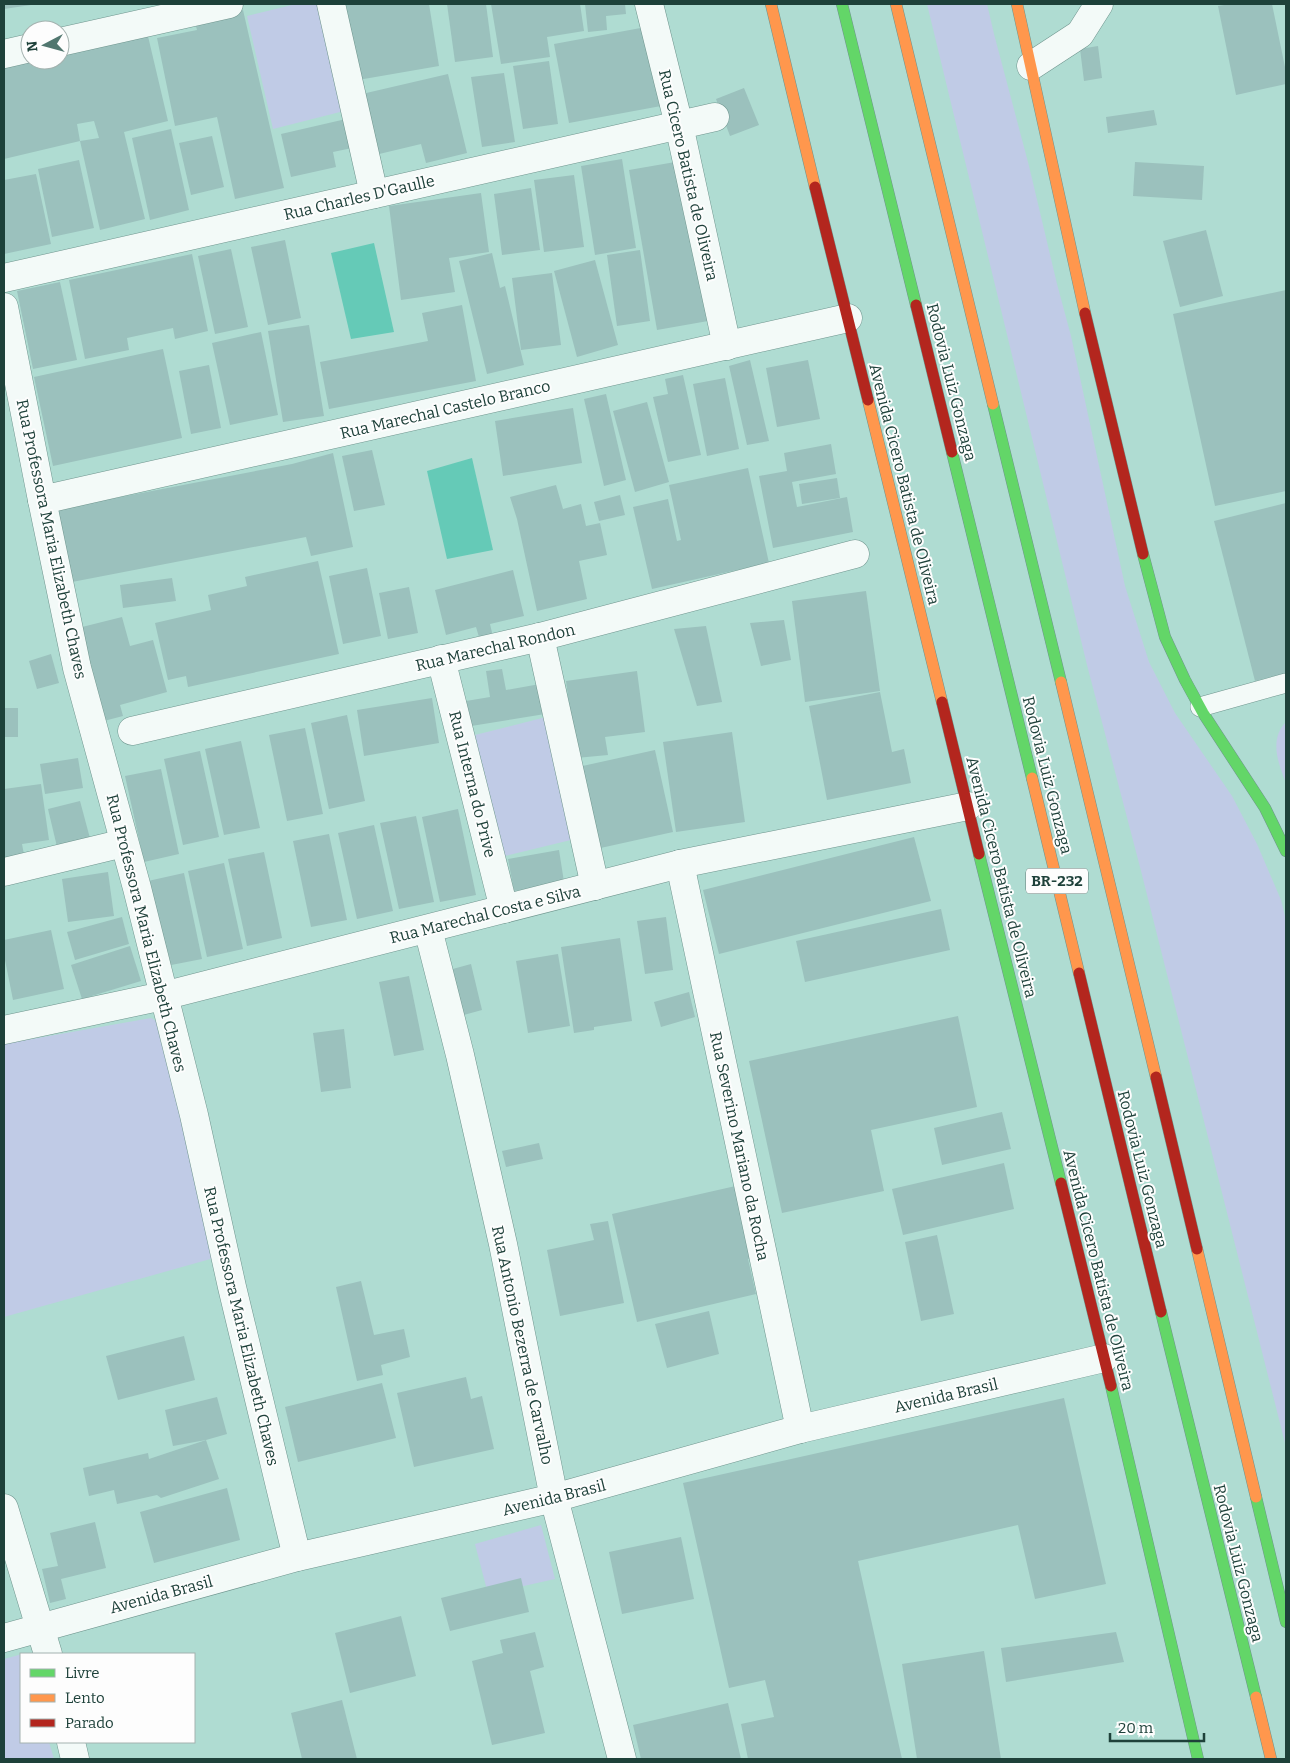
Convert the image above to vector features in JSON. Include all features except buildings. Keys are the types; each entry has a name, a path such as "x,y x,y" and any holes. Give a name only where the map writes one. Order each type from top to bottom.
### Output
{"main road":[{"name":"Avenida Cicero Batista de Oliveira","path":"771,4 1104,1358 1198,1759"},
{"name":"Rodovia Luiz Gonzaga","path":"842,4 1272,1759"},
{"name":"Rodovia Luiz Gonzaga","path":"896,4 1286,1622"},
{"path":"1017,4 1070,249 1145,564 1165,637 1200,707 1265,808 1286,851"}],"street":[{"path":"70,40 229,4"},
{"path":"331,4 374,194"},
{"name":"Rua Cicero Batista de Oliveira","path":"649,4 679,125 728,346"},
{"path":"1031,66 1080,34 1099,4"},
{"path":"4,54 20,50"},
{"name":"Rua Charles D'Gaulle","path":"4,278 715,117"},
{"name":"Rua Professora Maria Elizabeth Chaves","path":"4,307 42,500 78,668 137,888 194,1115 232,1287 296,1557"},
{"name":"Rua Marechal Castelo Branco","path":"42,500 848,318"},
{"name":"Rua Marechal Rondon","path":"132,731 540,637 855,554"},
{"path":"540,637 595,886"},
{"name":"Rua Interna do Prive","path":"441,660 504,909"},
{"name":"Rua Marechal Costa e Silva","path":"4,1030 163,996 680,864 968,806"},
{"path":"4,872 124,843"},
{"name":"Rua Severino Mariano da Rocha","path":"680,864 800,1429"},
{"name":"Rua Antonio Bezerra de Carvalho","path":"428,929 460,1055 503,1244 554,1498 622,1759"},
{"name":"Avenida Brasil","path":"4,1638 296,1557 554,1498 800,1429 1104,1358"},
{"path":"4,1508 48,1653"},
{"path":"71,1743 75,1759"}],"lane":[{"path":"1200,707 1286,683"}],"shaded area":[{"path":"296,4 319,4 344,111 273,129 247,16"},
{"path":"927,4 987,4 1071,336 1125,586 1149,662 1175,713 1232,796 1257,844 1281,900 1286,920 1286,1447 1140,867 1087,665"},
{"path":"374,243 394,332 351,339 331,253"},
{"path":"472,458 493,550 447,559 427,471"},
{"path":"546,717 575,839 505,856 475,735"},
{"path":"1286,722 1286,783 1278,759 1276,743 1281,729"},
{"path":"151,1018 163,1025 214,1258 4,1317 4,1044"},
{"path":"541,1525 555,1579 488,1594 475,1544"},
{"path":"20,1654 20,1743 49,1743 54,1759 4,1759 4,1659"}],"traffic: fast":[{"path":"842,4 916,305"},
{"path":"993,404 1061,682"},
{"path":"952,452 1032,778"},
{"path":"1143,554 1165,637 1185,680 1203,713 1265,808 1286,851"},
{"path":"979,854 1061,1183"},
{"path":"1161,1312 1256,1697"},
{"path":"1111,1386 1198,1759"},
{"path":"1256,1497 1286,1622"}],"traffic: slow":[{"path":"771,4 815,187"},
{"path":"896,4 993,404"},
{"path":"1017,4 1085,313"},
{"path":"868,400 942,702"},
{"path":"1061,682 1156,1077"},
{"path":"1032,778 1079,973"},
{"path":"1197,1249 1256,1497"},
{"path":"1256,1697 1271,1759"}],"traffic: jam":[{"path":"815,187 868,400"},
{"path":"916,305 952,452"},
{"path":"1085,313 1143,554"},
{"path":"942,702 979,854"},
{"path":"1079,973 1161,1312"},
{"path":"1156,1077 1197,1249"},
{"path":"1061,1183 1111,1386"}]}
